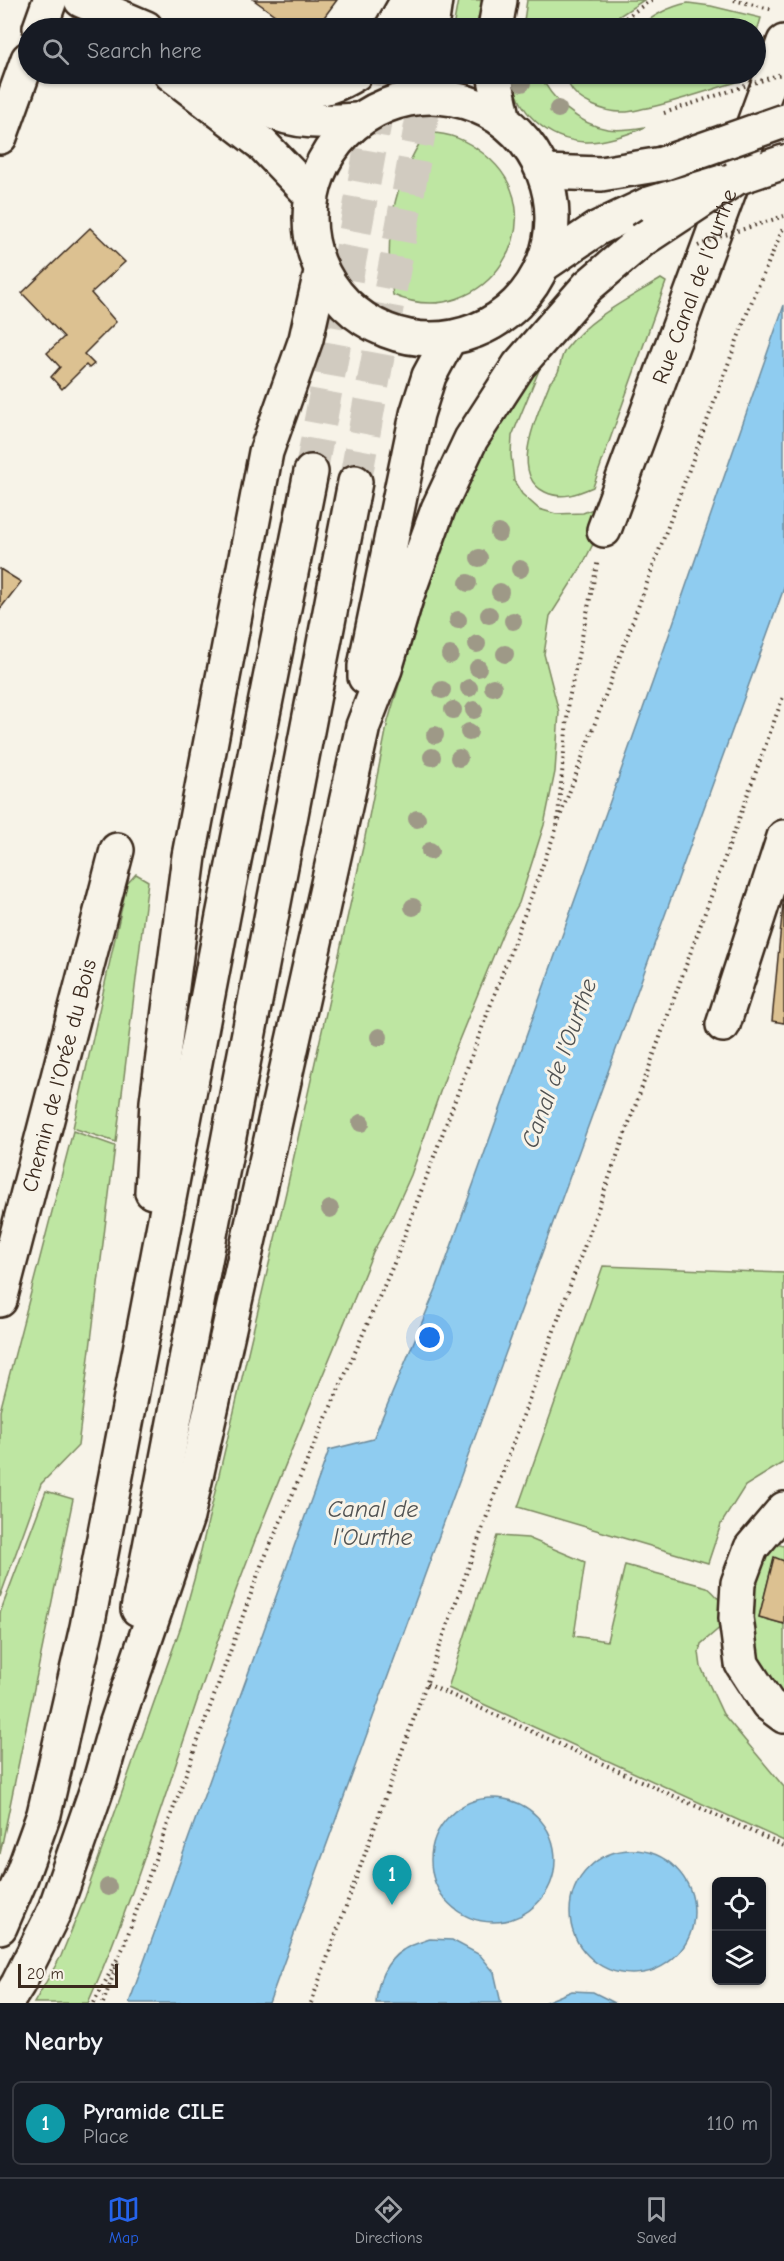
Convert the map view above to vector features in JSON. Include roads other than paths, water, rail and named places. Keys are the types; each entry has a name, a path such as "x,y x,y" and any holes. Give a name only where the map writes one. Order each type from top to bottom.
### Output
{"main road":[{"path":"44,18 50,0"},
{"path":"398,18 408,0"},
{"path":"432,18 435,0"},
{"path":"497,18 500,0"},
{"path":"100,12 117,18"},
{"name":"Rue Canal de l'Ourthe","path":"604,530 784,42"},
{"path":"0,137 19,84"},
{"path":"184,84 262,144 311,195"},
{"path":"231,84 266,108 285,116 304,120 357,120"},
{"path":"266,84 292,90 314,90 336,84"},
{"path":"496,84 504,121"},
{"path":"407,86 437,96 473,103 504,121 521,135 544,172 551,203 551,234 543,265 528,292 506,314 479,330 449,339 411,339 374,326 344,303 321,272 312,247 309,221 311,195 320,166 336,141 357,120 378,108 407,86"},
{"path":"544,172 601,174 662,164 784,121"},
{"path":"543,265 596,229 650,204 784,162"},
{"path":"6,2003 54,1912 187,1518 363,726 386,669 406,598 438,509 471,439 519,365 588,286 642,240 736,178"},
{"path":"146,1317 157,1102 189,855 266,452 306,339 321,272"},
{"path":"363,726 365,666 417,414 429,376 449,339"},
{"path":"0,1927 20,1883 44,1814 87,1627 311,472"},
{"path":"115,1728 355,482"},
{"path":"723,1025 784,837"},
{"name":"Chemin de l'Orée du Bois","path":"0,1300 117,850"},
{"path":"784,1509 751,1548 738,1583 736,1618 742,1664 768,1704 784,1716"}],"water":[{"name":"Canal de l'Ourthe","path":"784,305 784,588 269,2003 129,2003 329,1450 373,1439 436,1289 654,678"},
{"path":"493,1798 517,1803 528,1808 537,1816 545,1825 550,1836 555,1860 550,1884 545,1895 537,1904 528,1912 517,1917 493,1922 469,1917 458,1912 449,1904 441,1895 436,1884 431,1860 436,1836 441,1825 449,1816 458,1808 469,1803"},
{"path":"632,1850 656,1855 667,1860 676,1868 684,1877 689,1888 694,1912 689,1936 684,1947 676,1956 667,1964 656,1969 632,1974 608,1969 597,1964 588,1956 580,1947 575,1936 570,1912 575,1888 580,1877 588,1868 597,1860 608,1855"},
{"path":"430,1939 452,1940 480,1955 494,1972 501,2003 376,2003 380,1980 391,1960 406,1948"},
{"path":"572,1991 593,1992 615,2003 543,2003"}],"tunnel":[{"path":"311,472 382,84"},
{"path":"355,482 428,84"}],"place":[{"name":"Pyramide CILE","path":"392,1905"}]}
